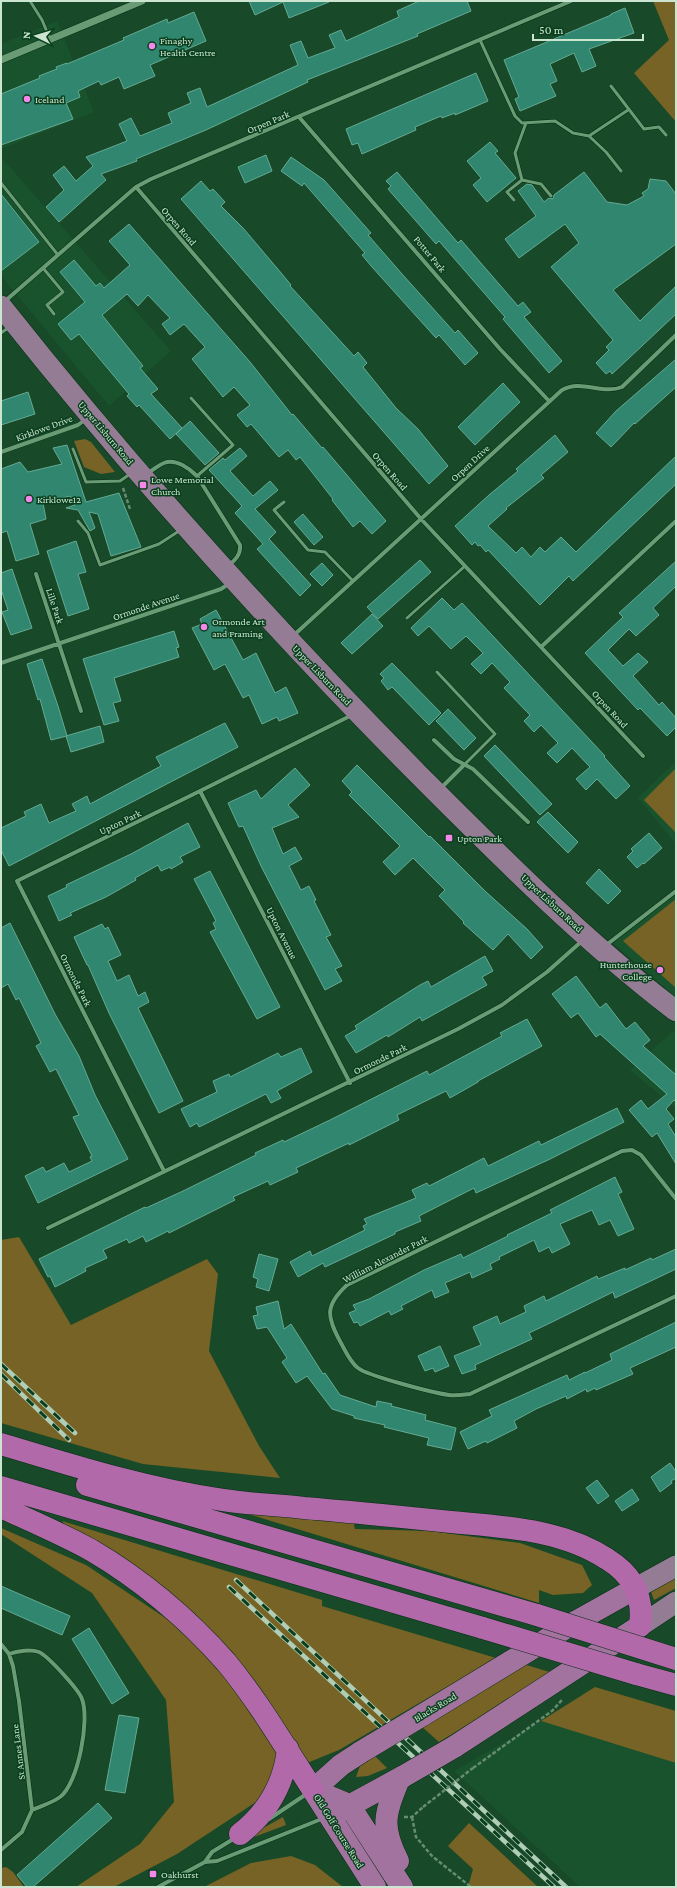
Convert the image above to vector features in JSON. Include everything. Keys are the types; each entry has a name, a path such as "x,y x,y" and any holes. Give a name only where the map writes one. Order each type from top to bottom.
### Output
{"highway":[{"path":"1,1444 108,1476 224,1500 492,1526 550,1535 573,1542 608,1559 623,1571 636,1588 642,1608 640,1626 454,1746 402,1777 330,1816"},
{"path":"1,1460 537,1615 676,1658"},
{"path":"1,1487 676,1685"},
{"path":"1,1507 48,1528 90,1550 129,1575 174,1609 198,1632 226,1663 288,1749 313,1790"},
{"name":"Blacks Road","path":"313,1790 341,1765 360,1752 571,1625 636,1588"},
{"path":"240,1834 256,1822 274,1797 286,1766 288,1749"},
{"path":"402,1777 386,1814 386,1832 392,1849 412,1887"},
{"name":"Old Golf Course Road","path":"313,1790 349,1805"},
{"name":"Old Golf Course Road","path":"313,1790 375,1887"},
{"path":"349,1805 402,1887"}],"main road":[{"name":"Upper Lisburn Road","path":"1,306 8,328 91,416 133,476 187,526 289,639 358,712 524,878 636,980 676,1011"},
{"name":"Blacks Road","path":"636,1588 676,1566"},
{"path":"640,1626 676,1602"}],"street":[{"path":"1,60 142,1"},
{"name":"Orpen Park","path":"1,306 136,187 151,179 571,1"},
{"name":"Potter Park","path":"299,117 500,349 549,402"},
{"name":"Orpen Road","path":"136,187 421,519 643,756"},
{"name":"Orpen Drive","path":"289,639 549,402 568,387 578,385 616,389 622,386 676,335"},
{"name":"Kirklowe Drive","path":"1,452 78,425 91,416"},
{"path":"133,476 165,462 172,462 188,467 198,476"},
{"name":"Ormonde Avenue","path":"59,644 221,589 237,558 240,551 240,545 198,476"},
{"path":"541,647 676,521"},
{"name":"Lille Park","path":"36,574 81,711"},
{"path":"1,663 59,644"},
{"name":"Upton Park","path":"17,881 358,712"},
{"path":"434,740 454,760 473,769 528,822"},
{"path":"437,792 464,765"},
{"name":"Upton Avenue","path":"200,791 350,1083"},
{"name":"Ormonde Park","path":"17,881 164,1171"},
{"name":"Ormonde Park","path":"48,1228 350,1083 502,1005 547,972 676,891"},
{"name":"William Alexander Park","path":"676,1199 641,1155 632,1150 622,1151 348,1285 336,1295 331,1304 330,1313 331,1323 351,1361 365,1372 447,1394 460,1396 470,1394 676,1296"},
{"name":"St Annes Lane","path":"1,1644 9,1654 19,1701 32,1810"},
{"path":"1,1850 22,1832 32,1810 61,1797 72,1780 80,1758 84,1728 82,1699 57,1666 39,1652 18,1651 9,1654"},
{"name":"Blacks Road","path":"266,1821 313,1790"},
{"path":"158,1887 205,1862 217,1861 292,1829 330,1816"},
{"path":"205,1862 212,1852 240,1834 260,1825"}],"lane":[{"path":"30,1 42,20 50,39"},
{"path":"480,40 515,116 522,123 526,124 543,121 555,121 574,133 589,136 606,152 621,171"},
{"path":"611,86 644,129 659,127 666,135"},
{"path":"589,136 628,110"},
{"path":"522,180 515,153 526,124"},
{"path":"522,180 541,184 551,196"},
{"path":"514,200 507,192 522,180"},
{"path":"1,183 58,255"},
{"path":"43,268 63,292 47,305 54,314"},
{"path":"191,398 233,445 198,476"},
{"path":"73,449 86,482 133,476"},
{"path":"284,502 274,510 308,550 325,552 353,581"},
{"path":"78,521 88,533 100,565 164,542 187,526"},
{"path":"407,618 465,566"},
{"path":"437,672 495,734 464,765"}],"path":[{"path":"130,509 133,476"},
{"path":"400,1816 412,1817 473,1768 552,1711 562,1699"},
{"path":"412,1817 416,1837 432,1856 471,1887"}],"shaded area":[{"path":"653,1 676,1 676,122 634,73 669,40"},
{"path":"57,21 94,112 1,149 1,44"},
{"path":"1,157 171,351 109,406 1,276"},
{"path":"85,439 91,442 115,472 101,474 84,467 74,441"},
{"path":"676,761 676,844 638,798"},
{"path":"676,768 676,833 644,800"},
{"name":"Hunterhouse College","path":"676,893 676,998 613,943"},
{"name":"Hunterhouse College","path":"676,899 676,988 623,941"},
{"path":"673,1031 676,1034 676,1104 674,1107 630,1070"},
{"path":"19,1237 71,1325 207,1259 218,1274 209,1351 259,1446 280,1478 143,1464 1,1423 1,1240"},
{"path":"232,1509 353,1521 355,1529 430,1531 520,1543 582,1565 592,1585 583,1593 553,1595 539,1590 539,1603"},
{"path":"62,1521 322,1600 322,1606 496,1658 339,1750 307,1763 256,1802 177,1854 114,1887 76,1887 140,1844 174,1802 166,1700 92,1593 1,1534 1,1528 86,1565 167,1619 184,1607 65,1525"},
{"path":"676,1577 676,1588 654,1600 650,1589"},
{"path":"523,1664 553,1673 439,1742 421,1726"},
{"path":"595,1687 676,1711 676,1763 541,1721"},
{"path":"541,1721 676,1763 676,1887 580,1887 454,1771"},
{"path":"372,1753 387,1768 368,1776 356,1777 360,1766"},
{"path":"283,1817 286,1825 249,1839 247,1837"},
{"path":"469,1823 538,1887 468,1887 473,1869 448,1846"},
{"path":"291,1856 315,1865 343,1887 204,1887 251,1863"},
{"path":"6,1867 13,1872 24,1887 1,1887 1,1868"}],"building":[{"path":"249,1 329,2 289,18 283,2 255,15"},
{"path":"419,1 467,1 471,11 417,34 418,36 307,80 308,82 206,130 136,159 137,161 101,174 106,180 59,222 46,207 64,190 53,175 64,166 76,181 93,166 86,157 127,141 119,124 131,118 140,136 172,123 168,113 191,103 187,93 200,88 207,107 298,65 290,45 301,41 308,58 335,48 329,35 341,30 346,41 399,17 397,11"},
{"path":"625,8 634,33 589,49 596,66 582,72 574,53 550,64 557,81 550,84 556,96 520,111 515,99 519,97 504,60"},
{"path":"194,12 206,41 150,65 155,76 124,89 119,77 101,85 99,81 78,91 80,97 66,103 73,119 1,145 1,94 40,78 39,76 57,69 56,67 67,64 124,40 123,38 167,19 168,23"},
{"path":"476,73 488,101 455,115 455,113 442,118 441,116 415,127 416,130 362,154 358,143 352,145 346,129"},
{"path":"490,142 498,151 495,153 516,178 487,202 473,185 481,178 467,161"},
{"path":"266,155 272,171 245,183 238,167"},
{"path":"291,157 324,180 371,233 368,235 402,274 455,333 458,330 478,353 465,365 439,335 436,338 372,267 362,255 365,253 304,183 302,186 281,171"},
{"path":"397,172 458,243 461,240 518,306 523,302 531,312 524,317 562,361 549,373 503,319 505,317 439,241 436,244 388,189 391,186 386,181"},
{"path":"584,172 607,202 627,205 644,196 642,193 648,189 650,179 666,181 676,194 676,244 613,290 640,321 676,286 676,314 612,374 610,371 606,374 596,363 609,350 606,347 613,340 551,267 579,243 565,224 519,258 505,239 536,216 518,191 527,184 532,185 544,202 549,198 553,199 554,195"},
{"path":"201,181 210,191 213,189 225,202 221,206 243,228 291,285 290,286 354,356 358,352 367,363 363,367 396,408 418,429 448,466 429,484 181,199"},
{"path":"1,194 39,242 1,271"},
{"path":"129,224 250,362 292,415 293,414 322,448 323,447 386,521 372,534 360,521 353,527 300,457 296,460 288,450 279,457 251,424 247,427 237,415 250,405 234,387 223,397 192,359 205,347 184,324 170,335 162,324 170,318 148,295 138,306 127,294 102,315 143,366 140,368 158,389 151,394 182,428 170,439 139,405 137,407 127,396 129,394 79,334 71,340 58,324 85,302 60,272 74,260 96,286 100,283 104,288 130,265 109,241"},
{"path":"676,359 676,387 635,424 634,423 611,447 596,433 616,411"},
{"path":"503,383 520,402 475,445 458,427"},
{"path":"28,392 35,414 1,425 1,401"},
{"path":"190,421 219,453 205,465 176,434"},
{"path":"555,435 568,452 541,475 544,478 506,508 507,509 488,526 516,553 522,547 531,557 540,547 545,552 561,537 576,552 676,456 676,484 573,581 569,576 540,605 488,550 486,552 475,542 472,545 455,526 518,471 516,469"},
{"name":"Kirklowe12","path":"67,445 86,502 119,493 141,547 111,556 98,514 89,512 95,528 90,531 78,510 66,508 75,505 70,496 43,503 46,519 30,524 39,554 16,561 7,531 1,533 1,469 20,462 28,472 62,464 53,448"},
{"path":"240,448 247,456 230,471 253,496 270,481 278,490 255,509 276,532 269,539 311,585 300,596 257,549 263,544 235,513 242,506 209,470 223,458 225,460"},
{"path":"303,514 323,537 314,545 294,522"},
{"path":"76,541 86,572 78,574 89,609 68,616 47,551"},
{"path":"420,560 431,572 378,619 367,607"},
{"path":"676,561 676,586 653,608 659,615 636,636 629,629 608,650 623,666 638,653 648,662 633,676 659,705 662,702 676,718 676,727 667,736 640,708 638,710 585,653 623,617 619,613"},
{"path":"322,563 333,575 322,586 310,574"},
{"path":"12,569 32,628 11,635 2,612 8,610 1,589 1,573"},
{"path":"442,598 454,610 462,603 605,756 604,757 630,786 616,799 597,779 586,790 576,779 590,767 572,748 557,763 547,753 558,743 541,725 534,732 524,721 530,715 504,688 510,682 492,663 481,674 471,664 483,653 466,636 451,649 429,626 418,636 411,628"},
{"path":"216,610 243,660 256,653 275,693 286,687 298,713 279,721 277,717 262,724 249,695 243,698 225,664 214,670 192,628 202,624 200,619"},
{"path":"372,614 383,626 352,654 341,643"},
{"path":"174,631 179,647 176,648 179,657 114,678 121,701 113,703 119,721 104,725 83,659"},
{"path":"42,659 67,736 51,740 40,699 38,700 27,664"},
{"path":"392,663 441,713 429,725 392,687 388,690 381,681 384,678 380,674"},
{"path":"448,709 476,738 464,750 436,721"},
{"path":"225,723 238,747 9,866 1,850 1,828 26,816 24,812 41,804 49,823 76,811 72,804 87,796 90,804 161,766 156,757"},
{"path":"100,726 104,742 71,752 66,736"},
{"path":"495,745 552,804 540,815 484,756"},
{"path":"357,765 429,837 430,836 485,891 527,929 543,947 531,959 508,934 493,950 463,923 464,922 439,896 445,890 413,858 395,875 383,862 400,846 349,795 352,792 342,781"},
{"path":"295,768 310,785 288,805 299,817 272,828 283,854 295,847 302,859 289,866 301,890 309,886 316,900 314,901 331,935 326,937 342,966 335,969 342,981 325,990 261,866 243,826 239,827 228,803 256,790 261,799"},
{"path":"548,812 578,842 568,853 537,822"},
{"path":"188,823 200,847 180,857 183,862 171,869 170,867 161,871 158,865 135,878 136,880 106,897 70,913 72,915 59,921 48,896 67,887 66,885 131,854"},
{"path":"649,833 662,848 644,864 643,863 637,868 627,857 633,851 631,849"},
{"path":"599,869 621,891 608,904 586,883"},
{"path":"210,871 280,1007 257,1019 210,932 216,929 213,923 216,921 194,879"},
{"path":"10,923 55,1014 79,1056 95,1095 128,1159 38,1203 25,1176 43,1167 46,1172 64,1163 69,1172 92,1161 90,1157 92,1156 73,1117 79,1115 56,1069 50,1072 36,1046 41,1043 19,998 16,1000 8,984 1,988 1,928"},
{"path":"102,924 105,929 108,927 121,955 108,961 117,981 129,975 138,996 145,992 149,1002 138,1008 183,1101 159,1113 109,1013 74,937"},
{"path":"485,956 493,971 482,977 487,985 422,1021 420,1017 388,1037 387,1035 356,1053 345,1036 357,1029 355,1026 420,985 428,981 431,987"},
{"path":"576,976 600,1008 606,1003 626,1029 635,1022 650,1040 643,1046 676,1075 676,1102 674,1100 666,1109 674,1119 668,1124 676,1137 676,1164 657,1133 652,1137 629,1110 641,1100 648,1109 667,1094 600,1034 596,1037 578,1013 571,1018 552,994"},
{"path":"527,1019 542,1046 450,1098 446,1091 397,1115 399,1120 349,1145 349,1143 296,1168 298,1172 270,1185 268,1181 233,1197 235,1200 169,1233 168,1231 146,1242 143,1236 129,1243 127,1239 103,1250 107,1258 85,1268 86,1271 55,1287 50,1276 48,1277 39,1259 145,1207 146,1208 183,1191 256,1155 255,1153 283,1140 284,1142 330,1120 427,1071 429,1075 502,1036 500,1033"},
{"path":"301,1048 312,1072 277,1091 281,1098 271,1103 266,1094 199,1127 197,1123 190,1127 181,1109 217,1092 213,1081 229,1074 230,1077 278,1053 281,1057"},
{"path":"617,1108 624,1122 548,1160 476,1193 474,1188 419,1216 421,1221 395,1232 395,1234 325,1267 323,1263 298,1277 290,1262 310,1251 312,1256 365,1230 363,1226 367,1224 364,1219 416,1198 412,1190 427,1183 429,1186 484,1158 488,1166 539,1141 541,1145"},
{"path":"615,1177 622,1192 618,1194 634,1229 618,1236 610,1220 599,1225 592,1210 560,1224 570,1244 552,1253 549,1247 539,1252 534,1240 499,1257 500,1259 490,1264 492,1269 472,1278 470,1272 445,1283 449,1292 435,1298 432,1290 401,1306 403,1309 391,1315 389,1311 360,1326 358,1322 354,1323 349,1313 356,1310 353,1305 369,1299 424,1270 461,1254 463,1258 552,1213 550,1210"},
{"path":"676,1249 676,1269 615,1298 613,1292 529,1333 532,1339 475,1365 476,1369 462,1374 454,1356 481,1345 473,1327 497,1316 500,1324 526,1312 524,1306 544,1296 546,1301 597,1276 598,1279 625,1268 625,1270"},
{"path":"259,1254 278,1259 269,1291 256,1287 258,1279 253,1277"},
{"path":"278,1301 284,1329 291,1324 323,1374 325,1373 340,1395 376,1407 377,1401 392,1404 391,1406 426,1415 425,1420 456,1428 451,1450 427,1445 429,1438 384,1427 385,1425 354,1418 354,1416 332,1409 307,1376 296,1383 282,1362 287,1358 267,1327 257,1329 253,1316 258,1315 256,1307"},
{"path":"676,1322 676,1347 630,1368 633,1374 596,1390 595,1388 587,1392 586,1389 567,1399 566,1396 536,1409 514,1421 517,1428 487,1443 486,1441 468,1449 460,1432 492,1416 489,1410 567,1375 569,1380 585,1373 612,1360 610,1354"},
{"path":"440,1346 449,1366 435,1372 433,1368 425,1371 418,1356"},
{"path":"670,1463 676,1472 676,1478 660,1492 651,1477"},
{"path":"597,1480 609,1496 598,1504 586,1488"},
{"path":"632,1489 639,1500 622,1511 615,1501"},
{"path":"1,1586 70,1616 62,1635 1,1608"},
{"path":"89,1628 129,1693 112,1704 72,1639"},
{"path":"119,1715 139,1718 125,1793 105,1790"},
{"path":"98,1803 112,1818 33,1887 27,1887 17,1875"}],"railway":[{"path":"1,1364 75,1433"},
{"path":"1,1374 69,1440"},
{"path":"236,1580 566,1887"},
{"path":"229,1587 554,1887"}],"place":[{"name":"Finaghy Health Centre","path":"152,46"},
{"name":"Iceland","path":"27,99"},
{"name":"Lowe Memorial Church","path":"143,485"},
{"name":"Kirklowe12","path":"29,499"},
{"name":"Ormonde Art and Framing","path":"204,627"},
{"name":"Upton Park","path":"449,838"},
{"name":"Hunterhouse College","path":"660,970"},
{"name":"Oakhurst","path":"153,1874"}]}
